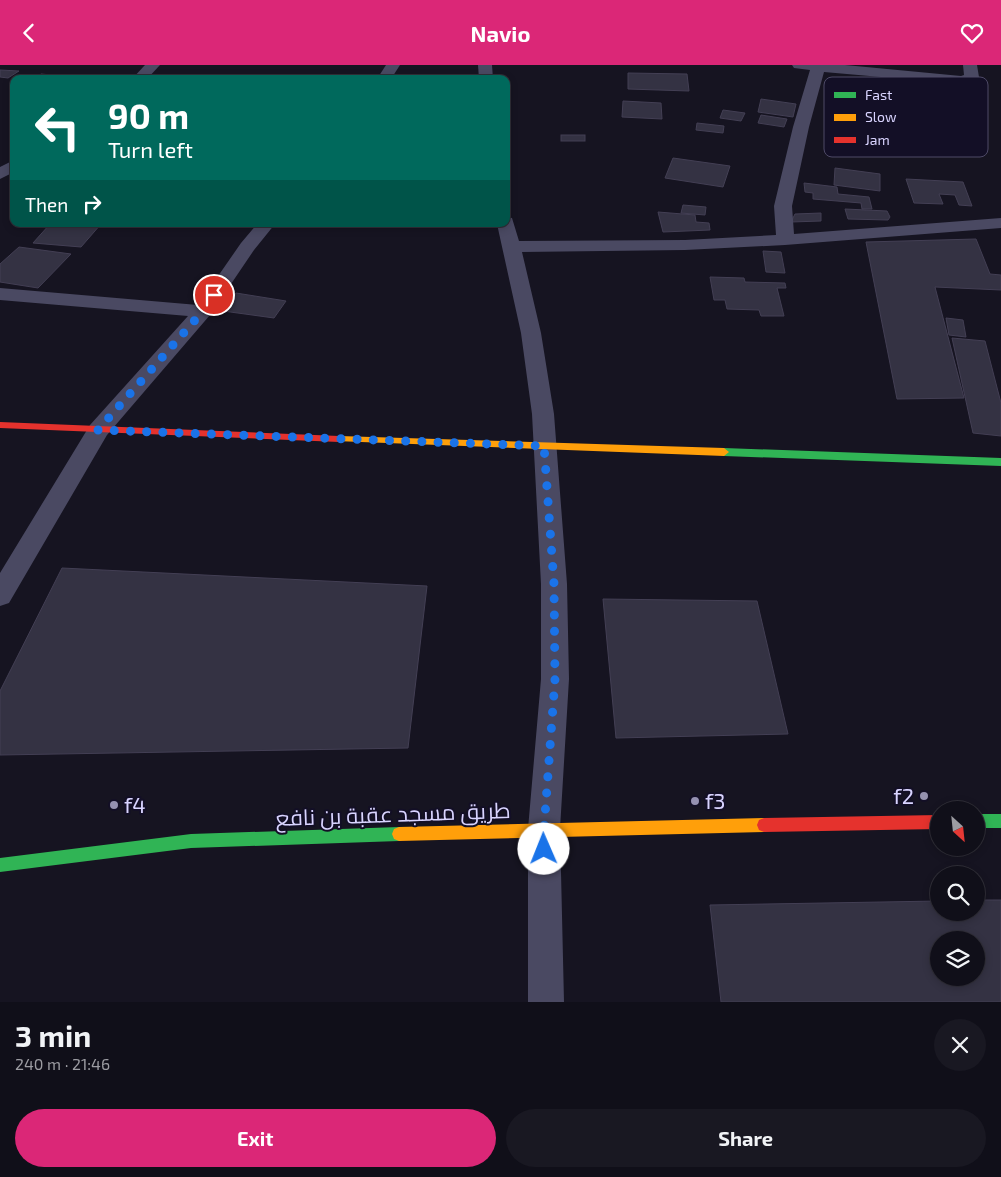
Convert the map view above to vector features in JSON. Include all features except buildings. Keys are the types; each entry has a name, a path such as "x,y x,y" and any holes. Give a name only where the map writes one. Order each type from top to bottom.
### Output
{"street":[{"path":"143,75 153,65"},
{"path":"799,65 928,77"},
{"path":"785,240 783,206 801,127 818,67"},
{"path":"513,247 685,245 785,240 1001,223"},
{"path":"0,596 98,430 203,311 247,247 264,227"},
{"path":"507,227 531,333 543,414 554,584 555,679 544,829 546,1002"},
{"path":"0,294 203,311"},
{"path":"0,425 1001,462"},
{"path":"985,821 1001,821"},
{"name":"طريق مسجد عقبة بن نافع","path":"0,865 191,841 544,829 930,822"}],"traffic: fast":[{"path":"724,452 1001,462"},
{"path":"985,821 1001,821"},
{"path":"0,865 191,841 399,834"}],"traffic: slow":[{"path":"339,439 724,452"},
{"path":"399,834 764,825"}],"traffic: jam":[{"path":"0,425 339,439"},
{"path":"764,825 930,822"}],"place":[{"name":"f2","path":"924,796"},
{"name":"f3","path":"695,801"},
{"name":"f4","path":"114,805"}],"route":[{"path":"214,295 203,311 98,430 544,446 554,584 555,679 544,849"}]}
